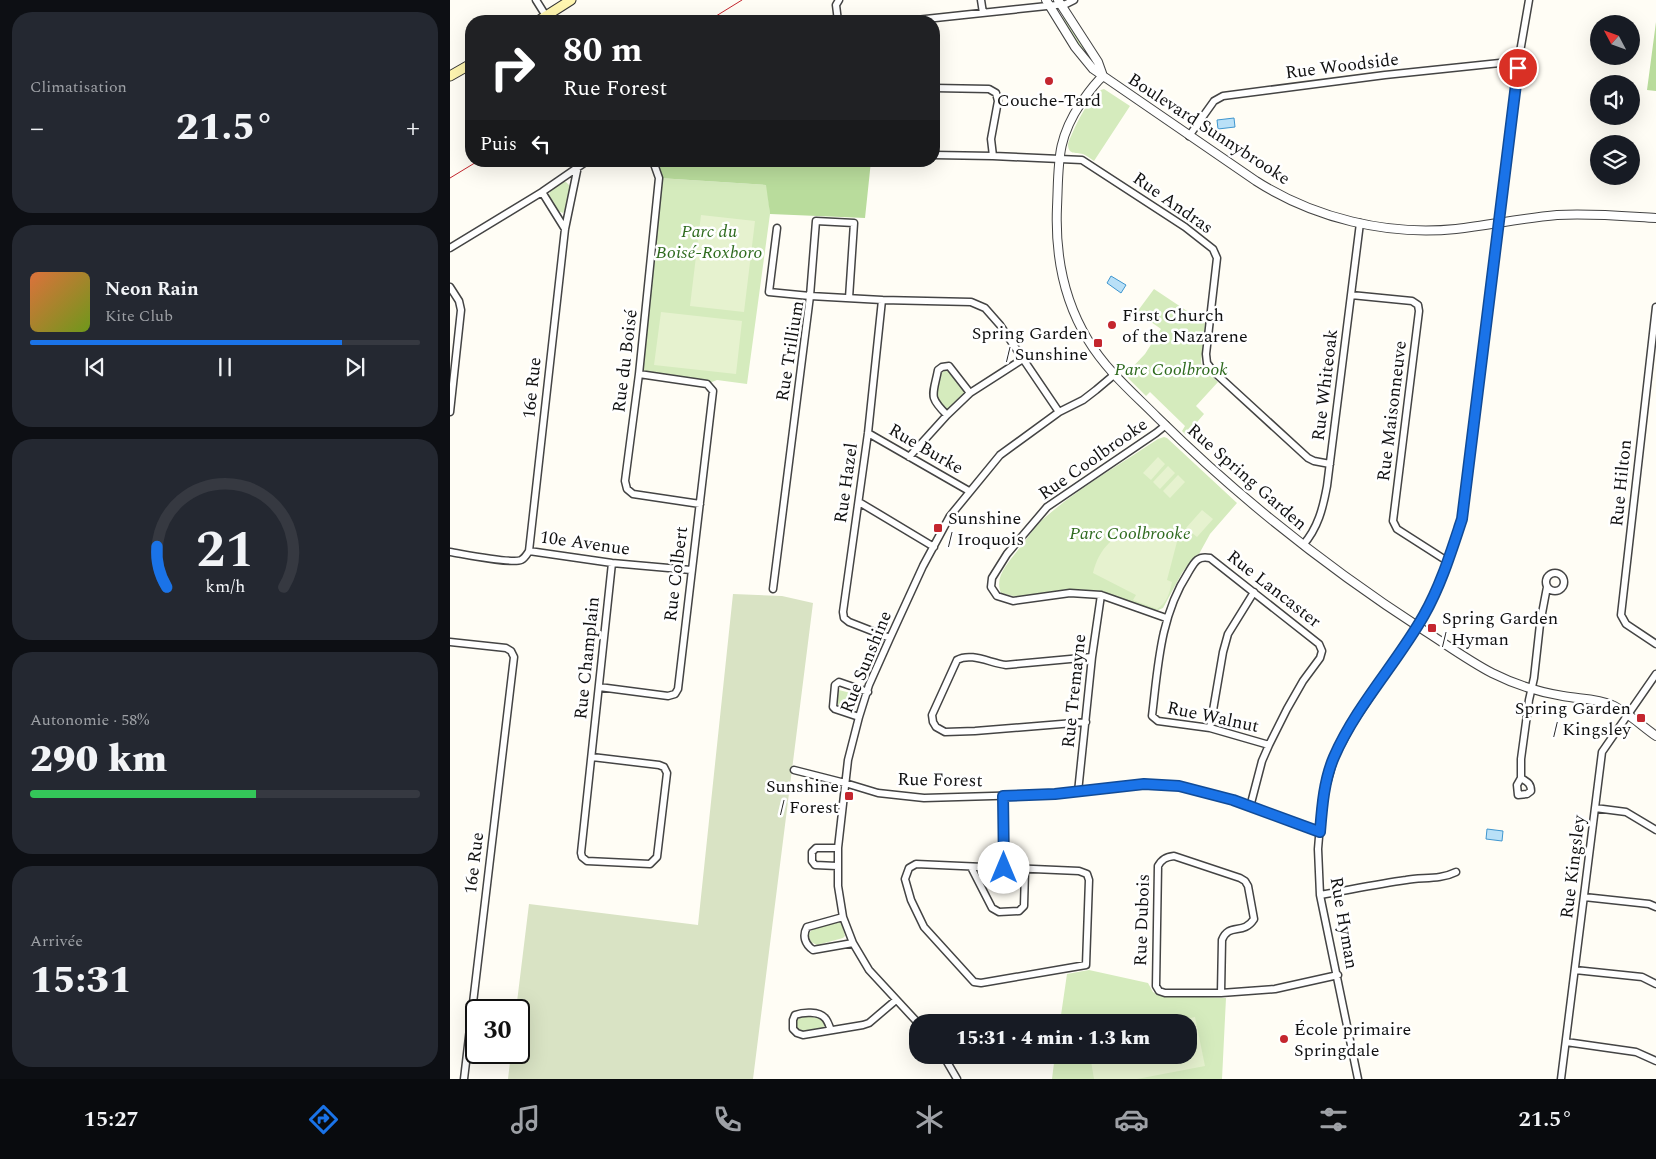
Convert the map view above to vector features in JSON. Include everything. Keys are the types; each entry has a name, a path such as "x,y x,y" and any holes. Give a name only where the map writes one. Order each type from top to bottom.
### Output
{"main road":[{"path":"548,15 571,0"},
{"path":"450,76 465,67"}],"street":[{"path":"536,0 541,15"},
{"path":"837,15 836,5 839,0"},
{"path":"980,0 983,13"},
{"path":"940,18 1074,0"},
{"name":"Rue Hyman","path":"1358,1079 1320,895 1318,848 1322,801 1334,758 1352,724 1417,626 1438,588 1462,519 1519,61 1529,0"},
{"name":"Boulevard Sunnybrooke","path":"1059,2 1098,62 1103,76"},
{"name":"Boulevard Sunnybrooke","path":"1047,3 1080,54 1093,69 1256,182 1281,196 1325,214 1394,229 1425,230 1456,229 1565,215 1656,218"},
{"name":"Rue Woodside","path":"1189,136 1214,101 1223,96 1385,75 1519,61"},
{"name":"Rue Spring Garden","path":"1103,76 1094,84 1070,120 1062,140 1059,158 1056,231 1058,258 1072,308 1085,334 1114,374 1240,494 1337,571 1417,626 1486,670 1531,689 1610,704 1656,736"},
{"path":"940,88 989,89 996,93 998,102 991,139 993,156"},
{"name":"Rue Andras","path":"940,155 1059,158 1084,161 1185,227 1213,249 1217,258 1206,354 1207,363 1212,371 1308,458 1330,464"},
{"path":"450,248 542,192 577,167"},
{"name":"16e Rue","path":"529,551 565,229 578,167"},
{"name":"Rue du Boisé","path":"656,167 659,178 639,374 624,481 627,489 633,494 700,504"},
{"path":"542,192 565,229"},
{"path":"777,228 770,292 810,296 816,221 854,223 849,298"},
{"name":"Rue Whiteoak","path":"1303,545 1313,532 1320,516 1327,486 1360,223"},
{"path":"450,287 459,301 461,310 450,412"},
{"name":"Rue Maisonneuve","path":"1351,295 1412,301 1418,305 1419,311 1393,521 1397,529 1448,561"},
{"name":"Rue Trillium","path":"773,589 810,296 971,302 985,308 1024,359 1058,412"},
{"name":"Rue Hazel","path":"882,300 868,433 843,612 844,618 849,622 890,638"},
{"name":"Rue Hilton","path":"1656,307 1621,615 1626,624 1656,644"},
{"path":"909,457 970,393 1024,359"},
{"path":"947,415 935,403 933,396 938,370 949,366 970,393"},
{"name":"Rue Colbert","path":"599,687 668,696 675,694 678,689 713,391 707,384 639,374"},
{"name":"Rue Sunshine","path":"909,1014 869,970 853,943 844,917 838,886 838,848 848,760 859,717 890,638 923,566 950,516 1000,455 1058,412 1083,400 1114,374"},
{"name":"Rue Coolbrooke","path":"1166,425 1047,507 1007,554 992,578 991,587 997,596 1013,601 1070,593 1101,595 1166,618"},
{"name":"Rue Burke","path":"868,433 969,491"},
{"path":"859,502 934,547"},
{"name":"10e Avenue","path":"450,552 521,560 529,551 612,563 691,570"},
{"name":"Rue Walnut","path":"1210,558 1203,556 1197,559 1179,586 1166,618 1161,642 1152,716 1158,721 1210,728 1269,745"},
{"name":"Rue Lancaster","path":"1210,558 1319,644 1322,651 1320,658 1303,681 1287,709 1269,745 1262,761 1250,806"},
{"name":"Rue Champlain","path":"592,757 664,767 667,773 657,857 654,862 650,864 587,861 582,858 581,853 612,563"},
{"path":"1521,778 1531,689 1547,587"},
{"path":"1210,728 1223,652 1228,634 1254,592"},
{"name":"Rue Tremayne","path":"1078,792 1092,657 1101,595"},
{"name":"16e Rue","path":"450,642 506,648 511,651 514,657 464,1079"},
{"path":"1086,722 945,732 936,727 932,715 957,660 963,656 1006,665 1092,657"},
{"name":"Rue Kingsley","path":"1561,1079 1602,752 1656,674"},
{"path":"859,717 835,710 833,707 835,685 839,682 868,692"},
{"name":"Rue Forest","path":"794,770 878,793 924,798 1078,792 1144,784 1179,786 1233,800 1320,832"},
{"path":"1003,796 1004,868"},
{"path":"1595,808 1626,812 1656,830"},
{"path":"837,866 815,864 812,861 812,852 816,848 838,848"},
{"name":"Rue Dubois","path":"1221,993 1222,940 1224,934 1230,930 1250,926 1254,919 1248,886 1240,878 1174,856 1166,857 1158,866 1156,986 1159,991 1165,993 1221,993 1275,989 1338,975"},
{"path":"916,864 971,868 1079,871 1087,874 1089,880 1086,965 981,983 974,982 968,978 924,927 911,900 905,879 909,868 916,864"},
{"path":"971,868 992,908 999,912 1019,911 1024,906 1025,870"},
{"path":"1320,895 1360,886 1418,878 1444,877 1456,872"},
{"path":"1584,897 1649,904 1656,907"},
{"path":"844,917 807,927 805,942 813,950 853,943"},
{"path":"1575,970 1642,977 1656,984"},
{"path":"831,1030 826,1019 818,1014 801,1013 796,1015 793,1020 793,1029 803,1035 831,1030 869,1023 896,1000"},
{"path":"1566,1042 1636,1052 1656,1061"},
{"path":"948,1064 957,1079"}],"green space":[{"path":"1063,17 1096,65 1079,47 1062,19"},
{"path":"1656,22 1656,91 1647,90"},
{"path":"1104,89 1130,106 1094,161 1083,154 1069,150 1068,144 1088,104 1099,91"},
{"path":"655,167 870,167 865,218 770,214 766,185 659,178"},
{"name":"Parc du Boisé-Roxboro","path":"659,178 767,185 770,214 747,384 717,380 707,384 639,374"},
{"path":"562,182 566,182 571,187 563,213 555,208 549,197 552,189"},
{"path":"701,215 755,221 744,312 690,306"},
{"name":"Parc Coolbrook","path":"1154,289 1205,323 1201,363 1205,370 1218,382 1196,406 1204,414 1186,435 1182,431 1185,426 1150,392 1146,396 1125,375 1145,354 1161,329 1137,312"},
{"path":"661,312 742,321 736,374 654,365"},
{"path":"945,370 949,371 967,392 947,411 937,394 940,374"},
{"name":"Parc Coolbrooke","path":"1164,437 1237,503 1210,534 1199,554 1193,558 1182,573 1163,608 1156,611 1101,591 1069,589 1017,597 1001,593 999,581 1003,570 1042,520 1084,488 1158,439"},
{"path":"1158,457 1165,464 1151,480 1143,473"},
{"path":"1168,466 1175,473 1160,489 1153,482"},
{"path":"1178,475 1185,482 1170,498 1163,491"},
{"path":"1202,510 1213,519 1197,537 1186,528"},
{"path":"1139,527 1162,528 1179,534 1167,580 1172,582 1168,597 1157,609 1133,600 1136,595 1093,573 1099,556 1109,543 1122,534"},
{"path":"733,594 782,596 813,603 753,1079 508,1079 510,1064 530,1064 530,999 517,999 529,904 698,925"},
{"path":"839,690 858,695 859,698 855,710 838,705"},
{"path":"838,922 842,924 845,936 843,938 817,945 811,942 808,934 813,929"},
{"path":"1089,970 1148,983 1153,992 1158,995 1226,998 1222,1079 1052,1079 1054,1064 1197,1064 1197,1014 1061,1014 1067,974"},
{"path":"801,1016 820,1018 825,1024 823,1029 802,1031 797,1028 797,1020"},
{"path":"1197,1027 1205,1066 1137,1079 1094,1079 1092,1064 1197,1064"}],"water":[{"path":"1234,118 1235,127 1218,129 1217,120"},
{"path":"1111,276 1126,285 1121,293 1107,283"},
{"path":"1487,829 1503,831 1502,841 1486,839"}],"tram line":[{"path":"718,15 742,0"},
{"path":"450,178 468,167"}],"place":[{"name":"Couche-Tard","path":"1049,81"},
{"name":"First Church of the Nazarene","path":"1112,325"},
{"name":"Spring Garden / Sunshine","path":"1098,343"},
{"name":"Sunshine / Iroquois","path":"938,528"},
{"name":"Spring Garden / Hyman","path":"1432,628"},
{"name":"Spring Garden / Kingsley","path":"1641,718"},
{"name":"Sunshine / Forest","path":"849,796"},
{"name":"École primaire Springdale","path":"1284,1039"}],"route":[{"path":"1004,868 1003,796 1055,794 1144,784 1179,786 1233,800 1320,832 1322,801 1334,758 1352,724 1423,617 1438,588 1462,519 1518,68"}]}
